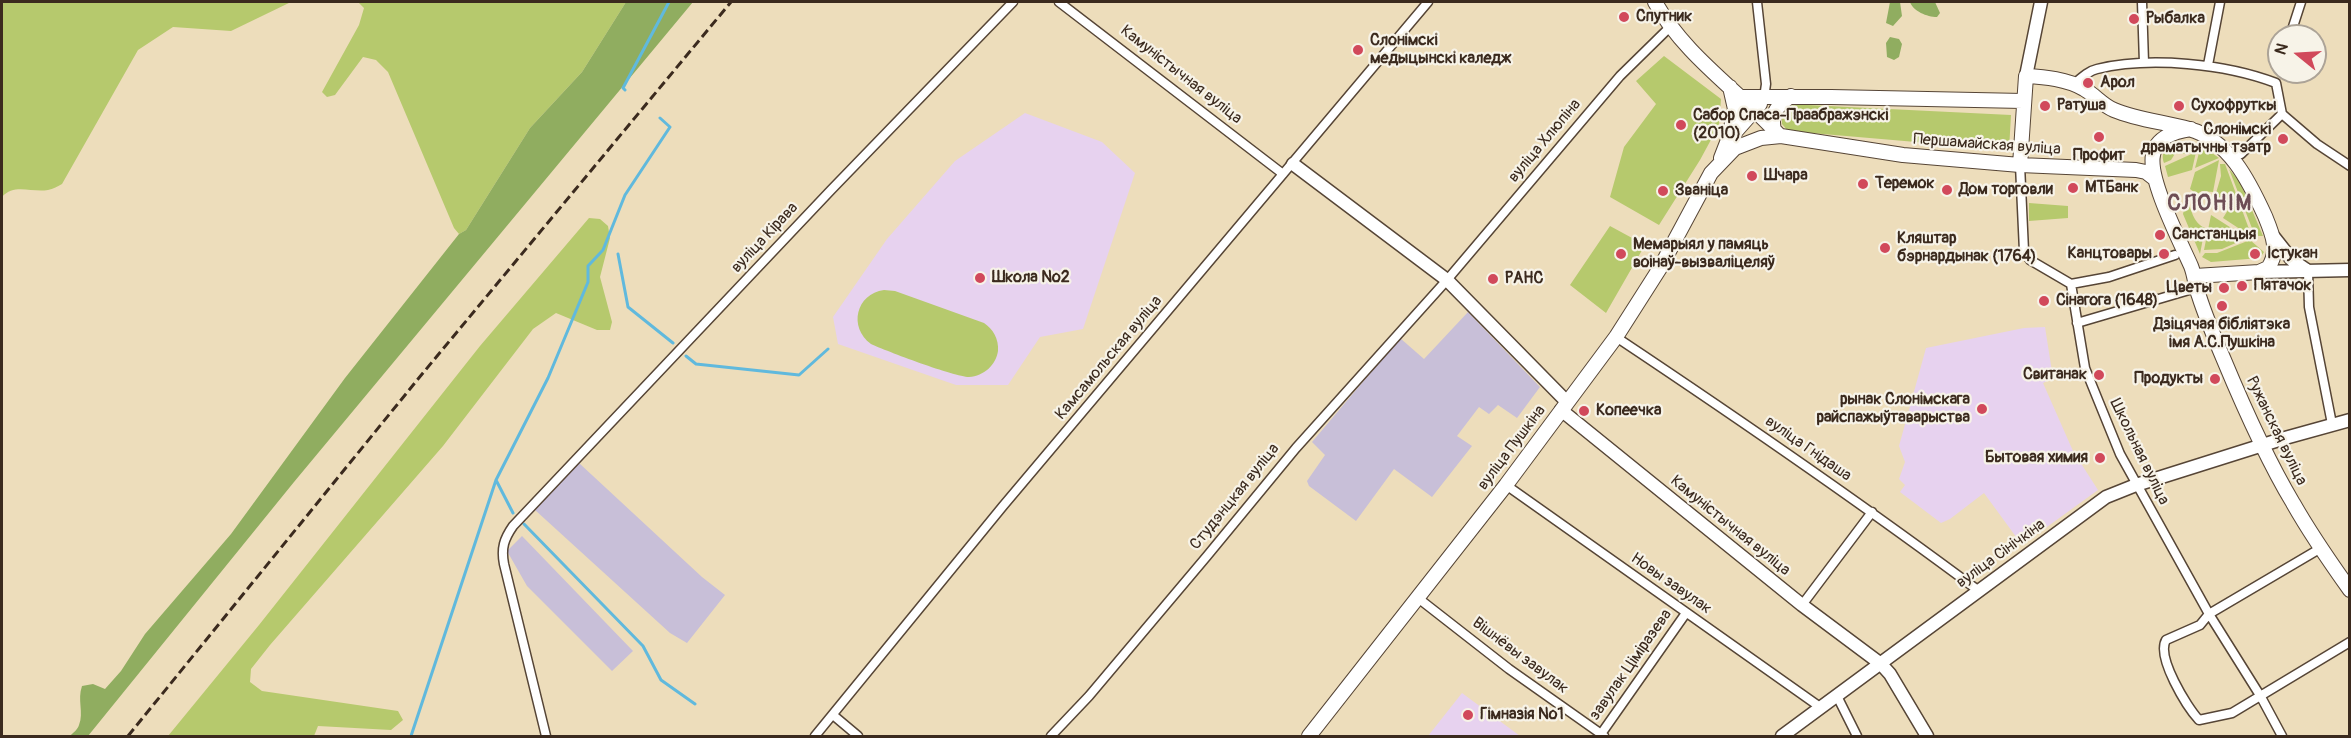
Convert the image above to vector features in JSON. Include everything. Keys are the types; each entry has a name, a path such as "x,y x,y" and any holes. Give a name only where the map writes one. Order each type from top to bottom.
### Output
{"main road":[{"path":"1655,4 1690,51 1742,97 1777,133"},
{"path":"2020,165 2026,76 2074,84 2113,110 2140,119 2191,129 2218,145 2233,159 2251,185 2273,236 2274,251 2268,268 2259,272 2195,282"},
{"path":"1730,87 1735,109 1732,144"},
{"path":"1777,133 1772,122 1776,109 1791,96"},
{"path":"1742,97 2023,101"},
{"path":"1732,144 1748,133 1756,111 1764,98"},
{"path":"2155,179 2152,158 2160,142 2179,131 2191,129"},
{"name":"вуліца Пушкіна","path":"1309,736 1506,485 1616,337 1660,268 1701,189 1732,144 1777,133"},
{"name":"Першамайская вуліца","path":"1777,133 1903,155 2020,165 2136,170 2146,172 2155,179"},
{"name":"Ружанская вуліца","path":"2155,179 2224,361 2263,445 2291,501 2349,590"}],"street":[{"name":"вуліца Кірава","path":"546,736 501,550 505,538 513,526 831,190 1013,2"},
{"name":"Камуністычная вуліца","path":"1059,2 1283,174"},
{"name":"Камсамольская вуліца","path":"815,736 1003,507 1428,2"},
{"path":"1757,2 1766,84 1764,98"},
{"path":"2026,76 2041,2"},
{"path":"2142,2 2144,63"},
{"path":"2208,65 2220,2"},
{"path":"2294,24 2301,2"},
{"name":"вуліца Хлюпіна","path":"1447,280 1620,76 1671,26"},
{"path":"2074,84 2096,69 2144,63 2208,65 2267,79"},
{"path":"2276,84 2282,114 2317,144 2349,166"},
{"path":"2241,154 2282,114"},
{"name":"Камуністычная вуліца","path":"1293,164 1447,280 1564,406 1802,605 1881,664 1890,674 1927,736"},
{"path":"2020,165 2024,251 2030,260 2071,288 2109,278 2175,255"},
{"path":"2273,236 2292,260 2308,271"},
{"path":"2259,272 2349,270"},
{"path":"2308,271 2309,307 2332,424"},
{"name":"Студэнцкая вуліца","path":"1051,736 1089,696 1296,448 1447,280"},
{"path":"2077,323 2195,282"},
{"name":"Школьная вуліца","path":"2071,288 2085,368 2120,454 2209,614 2261,697 2282,736"},
{"name":"вуліца Гнідаша","path":"1616,337 1722,407 1872,512 1979,591"},
{"name":"вуліца Сінічкіна","path":"1782,736 2106,497 2136,485 2349,420"},
{"name":"Новы завулак","path":"1506,485 1820,707"},
{"path":"1802,605 1872,512"},
{"path":"2320,548 2209,614 2200,625 2166,640 2163,651 2183,700 2199,720 2232,713 2349,642"},
{"name":"Вішнёвы завулак","path":"1418,598 1509,669 1603,735"},
{"name":"завулак Ціміразева","path":"1603,735 1686,613"},
{"path":"1837,696 1857,736"},
{"path":"833,715 858,736"}],"shaded area":[{"name":"Школа №2","path":"1025,113 1102,142 1135,173 1083,329 1040,337 1008,385 956,385 838,344 833,317 887,239 955,161"},
{"path":"1468,312 1540,387 1517,418 1498,405 1489,414 1479,407 1457,436 1472,446 1432,497 1394,469 1356,521 1309,486 1307,481 1325,455 1312,442 1400,338 1424,359"},
{"name":"рынак Слонімскага райспажыўтаварыства","path":"2045,327 2053,378 2043,383 2073,451 2098,490 2022,545 1984,493 1950,519 1941,523 1900,492 1905,485 1899,479 1905,462 1899,446 1926,348 2024,328"},
{"path":"579,463 702,577 725,595 687,643 670,633 535,510"},
{"path":"522,536 633,651 612,671 527,586 507,551"},
{"name":"Гімназія №1","path":"1462,693 1520,736 1428,736"}],"green space":[{"path":"2,2 291,2 231,31 173,27 138,50 62,184 42,191 12,190 2,197"},
{"path":"358,2 626,2 582,72 530,128 466,230 459,234 454,228 388,72 376,60 363,57 335,95 327,97 322,92 359,25 364,8"},
{"path":"626,2 693,2 294,482 88,736 70,736 78,728 80,720 82,686 93,684 105,689 121,671 145,634 231,534 345,378 459,234 466,230 530,128 582,72"},
{"path":"1890,2 1900,2 1902,16 1893,26 1886,23"},
{"path":"1910,2 1935,2 1940,13 1937,17 1925,15 1917,11"},
{"path":"1890,37 1899,39 1902,44 1899,57 1894,60 1887,57 1886,43"},
{"path":"1664,56 1721,99 1719,125 1659,225 1610,197 1624,147 1656,104 1636,81"},
{"path":"1787,104 2011,115 2009,150 1788,131 1782,124 1782,112"},
{"path":"2177,141 2192,141 2197,149 2186,154 2176,152 2171,160 2164,163 2165,149"},
{"path":"2201,145 2219,158 2195,168"},
{"path":"2196,152 2192,170 2168,177 2165,166"},
{"path":"2219,160 2213,192 2202,191 2197,194 2190,189 2195,172"},
{"path":"2220,164 2225,164 2252,237 2223,218 2228,210 2216,193 2221,176"},
{"path":"2229,169 2240,182 2263,236 2255,236"},
{"path":"2187,197 2195,219 2205,228 2200,254 2183,214"},
{"path":"2029,203 2068,206 2068,218 2029,221"},
{"path":"2211,215 2247,238 2222,249 2204,250"},
{"path":"589,218 600,219 608,226 610,238 600,277 612,322 610,330 597,330 556,313 533,329 443,446 251,669 250,682 262,691 398,711 403,720 391,730 318,726 314,736 168,736 480,346"},
{"path":"1610,226 1645,245 1606,313 1570,285"},
{"path":"2250,240 2264,252 2260,258 2211,262 2202,257 2205,253 2217,253"},
{"path":"884,290 895,291 984,323 993,331 998,342 997,356 992,365 980,374 969,377 961,376 871,344 859,329 858,312 867,298"}],"waterway":[{"path":"625,90 623,88 669,2"},
{"path":"411,736 496,480 548,378 588,282 588,266 603,250 625,195 670,127 660,118"},
{"path":"618,254 628,307 673,343"},
{"path":"686,356 696,364 799,375 828,349"},
{"path":"496,480 513,513"},
{"path":"524,524 643,646 661,680 695,704"}],"railway":[{"path":"128,736 418,379 731,2"}],"place":[{"name":"Спутник","path":"1624,17"},
{"name":"Рыбалка","path":"2134,19"},
{"name":"Слонімскі медыцынскі каледж","path":"1358,50"},
{"name":"Арол","path":"2088,83"},
{"name":"Ратуша","path":"2045,106"},
{"name":"Сухофруткы","path":"2179,106"},
{"name":"Сабор Спаса-Праабражэнскі (2010)","path":"1681,125"},
{"name":"Профит","path":"2099,137"},
{"name":"Слонімскі драматычны тэатр","path":"2283,139"},
{"name":"Шчара","path":"1752,176"},
{"name":"Теремок","path":"1863,184"},
{"name":"МТБанк","path":"2073,188"},
{"name":"Дом торговли","path":"1947,190"},
{"name":"Званіца","path":"1663,191"},
{"name":"Санстанцыя","path":"2160,235"},
{"name":"Кляштар бэрнардынак (1764)","path":"1885,248"},
{"name":"Мемарыял у памяць воінаў-вызваліцеляў","path":"1621,254"},
{"name":"Канцтовары","path":"2164,254"},
{"name":"Істукан","path":"2255,254"},
{"name":"Школа №2","path":"980,278"},
{"name":"РАНС","path":"1493,279"},
{"name":"Пятачок","path":"2242,286"},
{"name":"Цветы","path":"2224,288"},
{"name":"Сінагога (1648)","path":"2044,301"},
{"name":"Дзіцячая бібліятэка імя А.С.Пушкіна","path":"2222,306"},
{"name":"Свитанак","path":"2099,375"},
{"name":"Продукты","path":"2215,379"},
{"name":"рынак Слонімскага райспажыўтаварыства","path":"1982,409"},
{"name":"Копеечка","path":"1584,411"},
{"name":"Бытовая химия","path":"2100,458"},
{"name":"Гімназія №1","path":"1468,715"}],"district":[{"name":"СЛОНІМ","path":"2210,204"}]}
